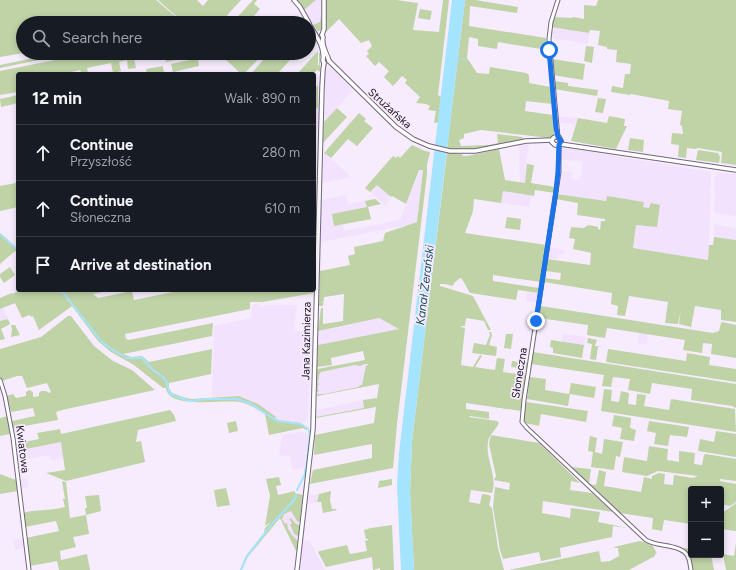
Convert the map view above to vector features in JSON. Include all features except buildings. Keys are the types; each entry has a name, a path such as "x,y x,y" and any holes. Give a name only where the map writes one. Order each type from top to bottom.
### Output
{"main road":[{"path":"294,0 305,16"},
{"path":"316,31 320,35 324,29 324,0"},
{"name":"Jana Kazimierza","path":"297,570 313,429 322,83 323,61 327,58 321,40 317,38 320,35"},
{"name":"Strużańska","path":"327,58 396,127 413,139 430,146 450,151 475,151 526,141 545,141 554,139"},
{"path":"554,139 559,144"},
{"path":"554,139 559,144 570,144 736,170"}],"street":[{"path":"554,139 556,128 549,39 551,22 558,0"},
{"name":"Słoneczna","path":"559,144 556,191 524,400 522,422 648,542 682,550 687,555 692,570"},
{"name":"Kwiatowa","path":"0,380 5,396 13,438 29,570"}],"shaded area":[{"path":"316,0 321,0 321,22 316,24 316,16 308,16 304,10"},
{"path":"553,27 589,33 588,44 552,38"},
{"path":"330,67 353,90 324,122 325,70"},
{"path":"318,107 318,129 316,131 316,109"},
{"path":"557,116 578,118 576,125 558,122"},
{"path":"529,144 525,183 520,182 519,145"},
{"path":"562,147 711,172 711,188 709,192 711,194 708,260 633,248 636,225 657,227 660,205 650,208 643,207 644,202 606,201 559,194 561,171 572,172 571,179 580,180 583,162 560,159"},
{"path":"323,153 336,163 351,177 322,183"},
{"path":"420,170 423,170 417,222 321,242 322,200 346,195 348,204 365,201 367,207 334,226 343,225 344,231 400,220"},
{"path":"715,172 736,174 736,216 714,213 716,194 714,193 715,177 717,175"},
{"path":"377,185 391,197 386,206 370,192"},
{"path":"503,191 531,196 529,207 501,203"},
{"path":"714,224 736,228 736,240 714,237"},
{"path":"549,247 565,250 564,254 559,254 557,259 547,259"},
{"path":"527,292 539,293 537,302 526,301"},
{"path":"254,304 259,304 264,307 266,305 297,305 294,331 311,332 308,420 301,423 278,420 249,400 240,396 212,397 214,326 251,318 252,306"},
{"path":"3,308 8,319 0,321 0,309"},
{"path":"379,318 399,329 318,345 318,331"},
{"path":"639,333 648,334 647,344 638,343"},
{"path":"563,334 586,337 584,345 562,342"},
{"path":"400,356 379,384 317,396 317,373"},
{"path":"363,400 365,408 316,417 316,410"},
{"path":"301,432 309,433 304,468 293,470 290,455 279,456 282,435"},
{"path":"62,442 63,458 51,460 50,455 17,461 16,451"},
{"path":"27,478 29,487 22,488 20,490 19,480"},
{"path":"319,494 317,502 307,504 308,496"},
{"path":"291,505 300,521 296,551 280,518"},
{"path":"23,539 24,548 15,550 13,541"},
{"path":"309,540 325,570 300,570 303,541"}],"green space":[{"path":"0,0 156,0 175,16 16,16 16,54 0,57"},
{"path":"158,0 197,0 203,6 208,0 241,0 226,16 176,16"},
{"path":"253,0 257,0 254,4 260,9 254,16 238,16"},
{"path":"297,0 316,0 304,10"},
{"path":"325,0 396,0 418,3 413,30 439,32 443,0 449,0 438,95 441,97 438,122 434,123 436,111 428,110 430,106 426,104 416,103 420,97 405,83 407,80 402,76 393,86 384,77 389,71 379,62 375,66 366,56 369,54 367,51 372,46 369,40 361,43 339,19 326,32"},
{"path":"465,0 475,0 518,7 517,13 470,6 469,26 546,38 547,50 498,42 497,49 478,46 478,39 469,37 467,58 477,73 489,74 490,67 526,73 529,75 529,83 551,87 552,104 526,101 525,111 553,115 554,135 550,138 481,130 464,134 464,138 459,140 461,146 489,145 498,143 497,134 522,137 524,139 485,148 466,150 447,149"},
{"path":"598,0 736,0 736,165 721,163 722,152 698,148 687,148 686,158 678,157 679,145 671,144 672,133 683,134 682,126 680,125 682,111 668,109 669,101 611,92 612,86 623,88 625,74 630,74 631,64 616,62 617,50 607,49 607,47 598,45 600,31 590,30 589,33 551,27 554,17 573,17 584,19 584,5 596,6"},
{"path":"420,9 432,11 430,20 418,18"},
{"path":"321,16 322,30 318,31 316,29 316,24 320,22"},
{"path":"586,46 594,47 592,63 584,61"},
{"path":"318,51 318,66 320,52 320,72 317,70 315,72 299,72 310,60 316,60 316,53"},
{"path":"552,59 585,64 583,80 553,75"},
{"path":"25,60 39,60 0,68 0,65"},
{"path":"55,60 127,60 119,62 121,71 117,72 113,72 111,63 87,68 88,72 81,72 80,70 72,72 16,72 16,92 0,95 0,71"},
{"path":"127,60 134,60 136,68 128,69"},
{"path":"166,60 176,60 166,62"},
{"path":"190,60 198,60 199,66 173,72 171,64"},
{"path":"226,60 257,60 246,72 239,72"},
{"path":"263,60 290,60 279,72 253,72"},
{"path":"163,66 164,72 147,72 146,69"},
{"path":"554,81 568,83 568,86 598,90 597,96 554,89"},
{"path":"318,85 318,107 316,109 316,88"},
{"path":"16,95 16,103 1,107 0,99"},
{"path":"598,98 606,99 603,113 595,112"},
{"path":"337,108 347,117 323,143 324,122"},
{"path":"359,113 366,119 364,121 373,128 357,146 348,139 331,158 324,153"},
{"path":"609,116 625,119 624,126 627,126 616,149 571,141 578,118 607,123"},
{"path":"630,138 644,140 643,152 628,150"},
{"path":"412,145 430,152 427,165 393,468 310,484 313,470 372,458 372,444 314,455 315,435 374,423 376,407 316,417 364,408 363,400 377,398 379,384 317,396 317,394 324,394 362,385 366,366 368,365 355,365 321,372 318,383 320,384 318,385 319,391 317,392 317,369 365,360 363,351 331,358 332,365 317,367 318,345 399,329 379,318 318,331 321,308 323,308 323,324 343,321 344,294 324,297 323,306 319,306 320,271 350,265 348,256 355,254 354,247 383,241 385,233 417,222 423,170 419,170 406,204 392,196 391,197 377,185 370,192 365,188 393,156 396,158 398,156 400,158"},
{"path":"499,149 505,180 525,183 527,164 534,165 531,183 555,187 555,193 535,190 534,196 503,191 501,203 474,199 473,211 465,233 546,245 541,282 493,275 493,281 539,288 539,293 518,290 516,300 470,293 460,278 454,283 453,286 440,284 440,286 473,296 491,330 488,330 484,321 466,318 465,326 461,326 465,328 461,365 473,367 480,355 482,356 475,367 495,370 497,358 505,359 503,372 527,375 521,411 466,403 466,409 489,412 489,419 469,417 497,421 499,423 488,442 488,454 493,474 492,493 471,490 469,502 480,504 482,494 489,495 491,497 489,505 492,508 498,548 504,570 414,570 410,492 412,441 447,152 467,156"},
{"path":"698,150 718,153 720,157 719,163 696,160"},
{"path":"16,183 16,207 0,211 0,186"},
{"path":"557,194 606,201 607,196 644,202 643,207 649,208 651,203 660,205 657,227 636,225 633,248 708,260 709,245 713,245 714,237 736,240 736,322 721,320 721,310 695,306 691,327 679,324 681,310 678,324 665,323 668,302 629,296 625,316 617,315 618,306 611,304 612,293 544,282 544,278 560,280 561,273 546,271 547,259 590,265 591,253 573,249 575,239 569,238 571,227 584,228 591,225 598,227 600,230 601,221 605,221 605,219 577,215 578,203 556,199"},
{"path":"375,199 381,204 368,207 371,219 334,226 332,214 367,207 365,201"},
{"path":"507,217 521,219 520,230 505,228"},
{"path":"0,233 16,247 16,252 0,264"},
{"path":"10,267 15,275 4,283 0,277 0,274"},
{"path":"16,292 104,292 93,294 98,298 132,292 134,300 173,292 314,292 263,302 250,302 250,309 125,334 126,339 129,340 213,323 212,336 123,354 131,357 142,356 149,362 212,349 211,374 169,383 169,389 172,393 191,399 239,396 258,404 278,420 301,423 308,429 306,430 303,428 269,435 265,414 247,404 232,401 198,402 176,399 169,395 166,388 163,388 134,365 111,352 98,341 72,306 39,330 33,316 31,317 30,315 22,318 15,303 0,309 0,298 12,293 13,294"},
{"path":"541,306 713,333 719,331 722,322 736,325 736,358 711,354 712,344 703,343 702,353 683,350 685,340 607,328 605,338 587,335 588,325 539,318"},
{"path":"68,316 71,316 94,346 113,361 132,370 155,390 62,410 56,412 58,420 13,428 12,421 35,416 33,408 11,412 7,396 13,394 16,398 26,396 26,392 29,390 33,392 33,397 39,396 41,391 51,392 47,383 27,388 22,376 17,376 2,381 0,377 0,349 41,337"},
{"path":"8,319 10,324 1,329 5,339 0,340 0,321"},
{"path":"11,325 15,325 20,335 11,337"},
{"path":"489,332 491,332 492,335 489,345 497,347 496,356 472,353 474,343 486,345 490,335"},
{"path":"506,334 513,334 511,349 504,348"},
{"path":"588,338 597,340 595,346 603,347 598,347 596,360 590,359 592,344 587,343"},
{"path":"551,340 584,345 582,358 553,353 553,348 550,347"},
{"path":"608,349 686,361 687,353 710,357 709,365 736,369 736,382 606,362"},
{"path":"533,352 736,384 736,408 732,406 691,400 692,389 652,383 650,394 628,390 630,379 613,377 611,387 602,386 604,375 531,364"},
{"path":"512,361 529,363 528,369 511,367"},
{"path":"530,377 546,379 545,390 569,394 571,383 596,387 594,398 570,394 568,406 527,399"},
{"path":"604,389 612,390 611,401 619,402 621,391 629,393 628,404 636,405 637,394 646,395 644,406 669,410 671,399 735,409 736,432 601,411"},
{"path":"526,402 588,411 586,422 541,414 539,426 525,423"},
{"path":"170,410 176,421 138,430 136,442 141,441 145,462 66,481 46,473 65,470 61,442 16,451 15,444 39,439 37,433 60,429 61,434"},
{"path":"614,415 631,418 630,428 636,430 634,441 620,439 622,428 612,426"},
{"path":"8,416 10,434 0,436 0,418"},
{"path":"236,421 238,431 229,433 227,423"},
{"path":"649,421 689,427 687,437 670,435 668,446 654,444 656,433 647,431"},
{"path":"716,431 736,434 736,457 698,451 700,439 714,442"},
{"path":"491,435 539,443 580,483 571,481 570,490 592,493 613,512 543,501 542,513 570,518 571,508 600,512 598,522 629,528 613,526 612,537 560,548 561,557 541,561 539,552 503,559 500,550 493,507 495,487 509,490 510,483 494,480 496,476 489,444"},
{"path":"590,436 597,438 595,452 602,454 604,439 623,442 620,457 616,456 614,470 591,467 593,452 588,451"},
{"path":"649,446 668,449 667,460 679,462 679,451 695,453 694,464 702,465 704,455 706,454 736,459 736,481 720,479 720,481 736,484 736,502 730,506 724,505 724,486 688,486 688,524 664,520 662,531 652,529 653,518 619,513 570,467 591,469 589,484 596,485 599,470 606,472 604,486 641,492 644,477 652,479 652,476 659,473 665,474 664,484 673,485 674,475 693,478 698,476 658,471 647,476 622,472 624,457 647,461"},
{"path":"0,474 16,480 18,491 0,494"},
{"path":"279,477 281,485 276,486 278,495 295,491 295,493 303,495 300,521 297,521 291,511 284,514 282,519 285,524 287,523 288,529 298,541 297,550 296,551 280,518 247,558 242,570 240,570 246,556 264,533 265,528 271,522 265,526 270,496 266,479"},
{"path":"392,479 392,485 378,488 379,481"},
{"path":"62,481 66,482 70,518 86,515 89,534 73,537 76,547 60,551 61,560 87,554 90,570 59,570 57,561 30,566 26,538 59,531 56,521 25,527 23,513 65,507"},
{"path":"226,488 230,505 217,507 214,490"},
{"path":"331,491 330,500 332,509 337,510 323,513 321,502 317,502 319,494"},
{"path":"99,495 101,511 86,515 85,508 87,508 85,496"},
{"path":"736,503 736,531 724,529 725,511"},
{"path":"291,518 300,526 300,534 298,536 294,534 290,524 292,524 289,520"},
{"path":"392,525 394,570 380,570 380,568 373,570 372,557 326,567 318,552 347,545 350,554 367,551 365,541 368,539 366,539 364,530"},
{"path":"640,541 652,544 657,554 629,570 509,570 599,551 601,562 610,561 619,556 618,548 614,547"},
{"path":"736,543 736,570 726,570 724,554 734,556"},
{"path":"683,548 688,549 688,554"},
{"path":"689,558 712,558 714,570 692,570"}],"water":[{"name":"Kanał Żerański","path":"452,0 465,0 412,441 410,492 414,570 401,570 397,486 399,453"}],"waterway":[{"path":"457,59 466,59"},
{"path":"0,234 16,248"},
{"path":"63,292 101,341 111,349 127,358 142,358 152,369 163,377 166,381 170,394 190,401 208,399 237,399 251,404 277,421 301,424 308,429"},
{"path":"306,469 309,431"},
{"path":"297,490 305,474 305,470"},
{"path":"241,570 247,556 272,524 295,499 296,495"}],"route":[{"path":"536,321 556,191 560,151 559,145 561,141 558,137 556,128 549,50"}]}
